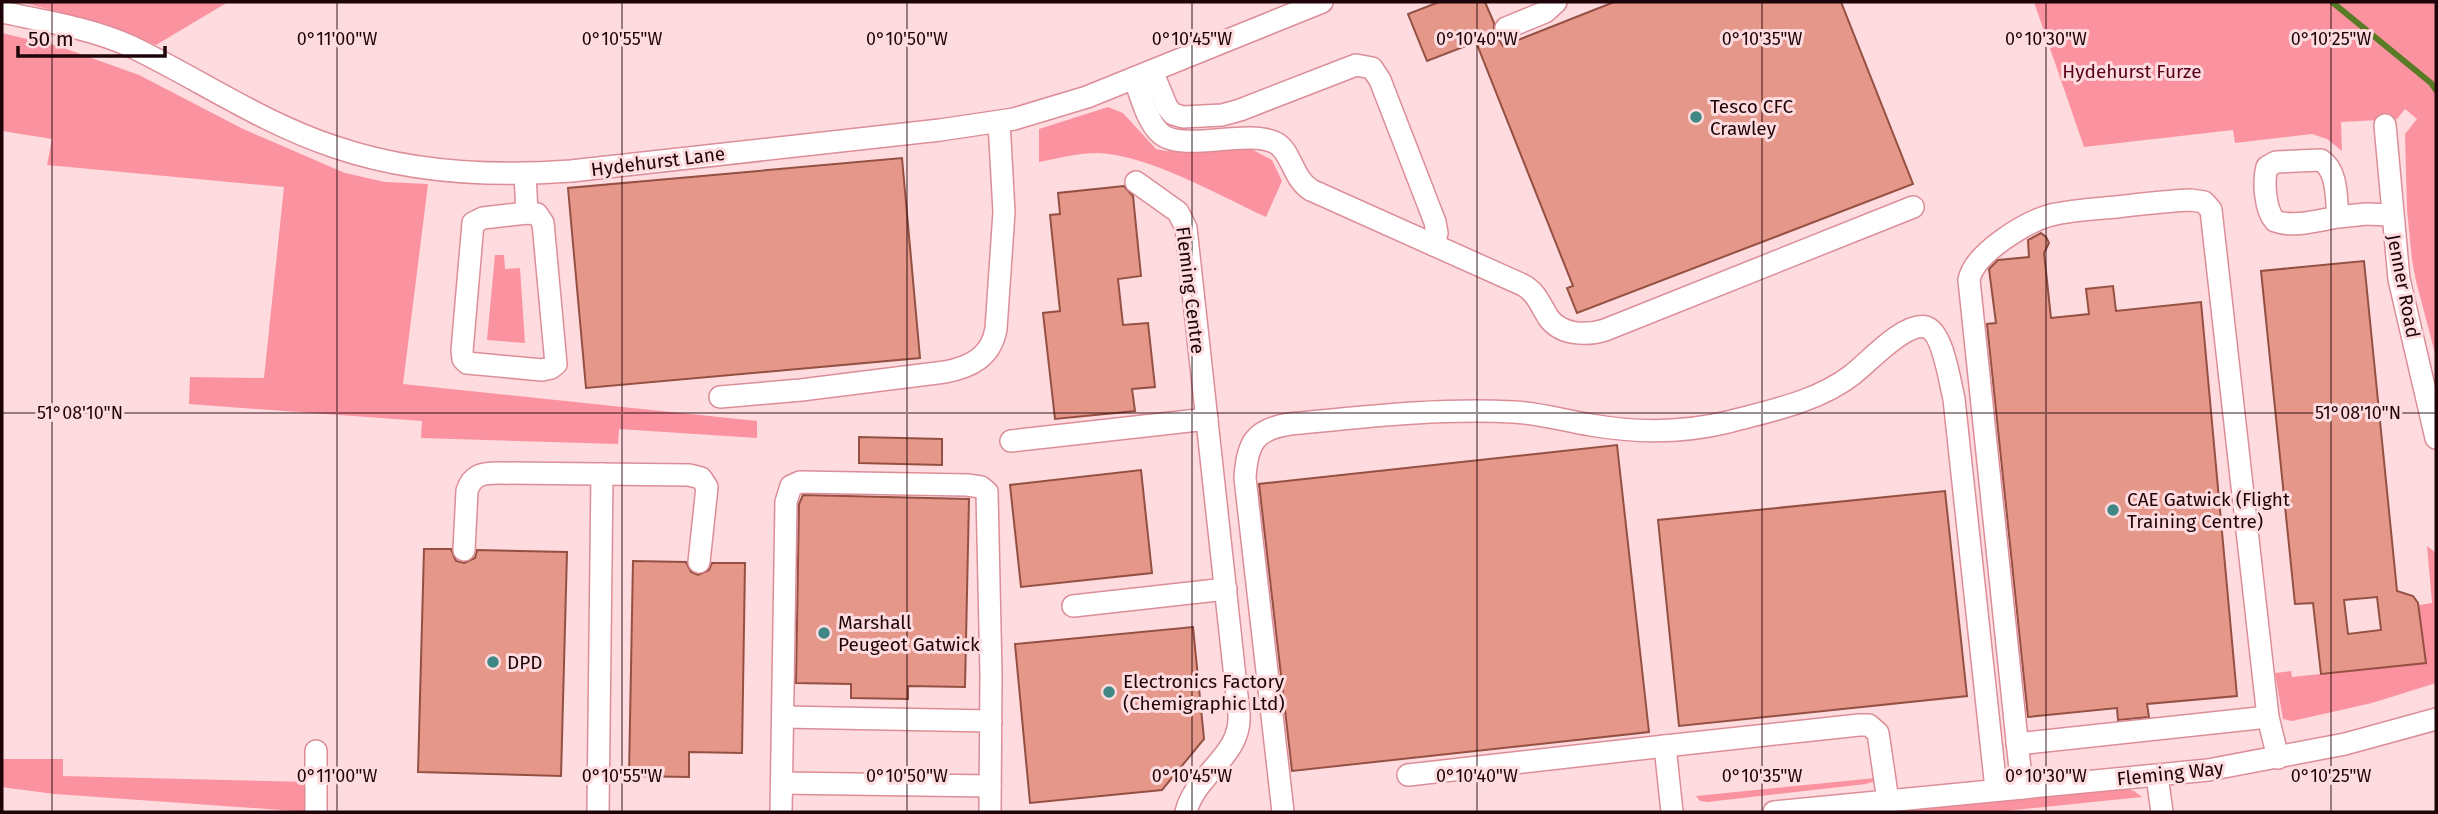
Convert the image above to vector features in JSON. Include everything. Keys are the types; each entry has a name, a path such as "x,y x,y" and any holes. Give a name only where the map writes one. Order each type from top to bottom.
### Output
{"street":[{"name":"Hydehurst Lane","path":"2,12 71,27 128,46 292,131 361,156 447,171 525,174 999,122 1045,111 1322,2"},
{"path":"1506,27 1545,12 1556,2"},
{"path":"1143,74 1173,114 1183,117 1231,113 1356,65 1371,68 1380,80 1435,222 1437,238 1434,245"},
{"path":"1143,74 1151,121 1161,135 1177,140 1252,138 1270,141 1283,148 1296,175 1305,186 1528,288 1556,326 1587,334 1605,330 1913,207"},
{"path":"720,397 945,372 965,367 982,357 990,346 996,328 1004,204 999,122"},
{"name":"Jenner Road","path":"2385,125 2399,279 2436,438"},
{"path":"525,174 527,214"},
{"name":"Fleming Centre","path":"1136,183 1171,206 1184,222 1240,719 1233,744 1192,797 1186,812"},
{"path":"2022,788 1969,294 1970,274 1975,264 1999,243 2034,222 2053,215 2191,200 2210,206 2268,717 2278,758"},
{"path":"527,214 537,214 543,223 556,364 542,370 467,363 463,359 462,351 473,223 484,218 527,214"},
{"path":"2338,217 2392,215"},
{"path":"1283,812 1245,478 1253,442 1261,432 1290,424 1480,411 1527,413 1635,430 1705,427 1821,393 1851,376 1899,335 1920,327 1930,329 1938,339 1954,399 1996,789"},
{"path":"1011,441 1207,419"},
{"path":"598,812 602,474"},
{"path":"464,550 467,491 469,483 479,475 689,475 701,478 707,487 699,562"},
{"path":"781,812 787,495 790,486 795,483 820,482 976,485 988,492 990,812"},
{"path":"1073,606 1226,589"},
{"path":"783,717 990,721"},
{"path":"2017,744 2268,717"},
{"name":"Fleming Way","path":"1774,812 1883,805 1996,789 2208,770 2345,744 2436,719"},
{"path":"1408,775 1869,725 1876,729 1879,736 1883,805"},
{"path":"1665,746 1672,812"},
{"path":"316,751 316,812"},
{"path":"2157,776 2162,812"},
{"path":"782,783 990,786"}],"green space":[{"path":"21,2 228,2 156,45 93,21"},
{"name":"Hydehurst Furze","path":"2034,2 2436,2 2436,357 2416,281 2407,210 2405,134 2417,119 2405,109 2397,119 2341,122 2342,151 2327,139 2312,134 2235,143 2233,130 2084,147"},
{"path":"2,33 61,47 139,75 243,129 345,173 385,182 428,184 403,384 757,421 757,438 619,429 618,444 421,438 422,421 189,404 190,377 264,378 284,187 47,165 52,139 2,131"},
{"path":"1108,107 1123,113 1156,149 1166,151 1249,148 1272,160 1282,181 1266,217 1161,168 1118,155 1091,153 1039,162 1039,129"},
{"path":"495,255 504,255 505,269 520,268 525,343 487,340"},
{"path":"2427,546 2436,553 2436,683 2372,703 2292,721 2283,719 2275,673 2291,671 2292,677 2425,663 2419,605 2432,603"},
{"path":"2,759 63,759 63,776 309,782 309,812 55,794 2,787"},
{"path":"1875,778 1873,782 1866,784 1707,802 1700,801 1696,796"},
{"path":"2121,787 2142,797 1994,812 1904,812 1913,809"}],"building":[{"name":"Tesco CFC Crawley","path":"1439,2 1485,2 1494,23 1494,32 1503,46 1614,2 1841,2 1913,184 1577,313 1567,288 1573,286 1476,42 1427,61 1408,14"},
{"path":"902,158 920,358 586,388 568,188"},
{"path":"1124,186 1133,196 1141,276 1118,279 1123,325 1148,323 1155,387 1132,389 1135,411 1055,419 1043,313 1060,311 1050,215 1060,214 1058,193"},
{"name":"CAE Gatwick (Flight Training Centre)","path":"2041,233 2049,243 2044,253 2051,318 2089,314 2086,289 2113,286 2116,311 2201,302 2237,696 2147,704 2149,717 2118,720 2117,708 2028,717 1987,324 1996,323 1989,269 1998,260 2029,257 2028,240"},
{"path":"2364,261 2397,591 2413,596 2418,603 2426,663 2321,674 2313,603 2295,604 2261,271","holes":["2377,597 2381,630 2348,634 2344,600"]},
{"path":"859,437 942,439 942,465 859,463"},
{"path":"1617,445 1649,732 1292,771 1259,484"},
{"path":"1141,470 1152,573 1021,587 1010,485"},
{"path":"1945,491 1967,696 1679,726 1658,520"},
{"path":"803,495 969,499 965,687 908,686 908,699 851,698 851,684 796,683 799,504"},
{"name":"DPD","path":"424,549 451,549 456,561 464,563 475,558 477,550 567,552 561,776 418,772"},
{"path":"633,561 686,562 691,572 698,575 709,570 712,563 745,563 742,753 689,752 689,777 629,776"},
{"name":"Electronics Factory (Chemigraphic Ltd)","path":"1193,627 1204,739 1162,790 1030,803 1015,644"}],"waterway":[{"path":"2332,2 2431,83 2436,90"}],"place":[{"name":"Tesco CFC Crawley","path":"1696,117"},
{"name":"CAE Gatwick (Flight Training Centre)","path":"2113,510"},
{"name":"Marshall Peugeot Gatwick","path":"824,633"},
{"name":"DPD","path":"493,662"},
{"name":"Electronics Factory (Chemigraphic Ltd)","path":"1109,692"}]}
